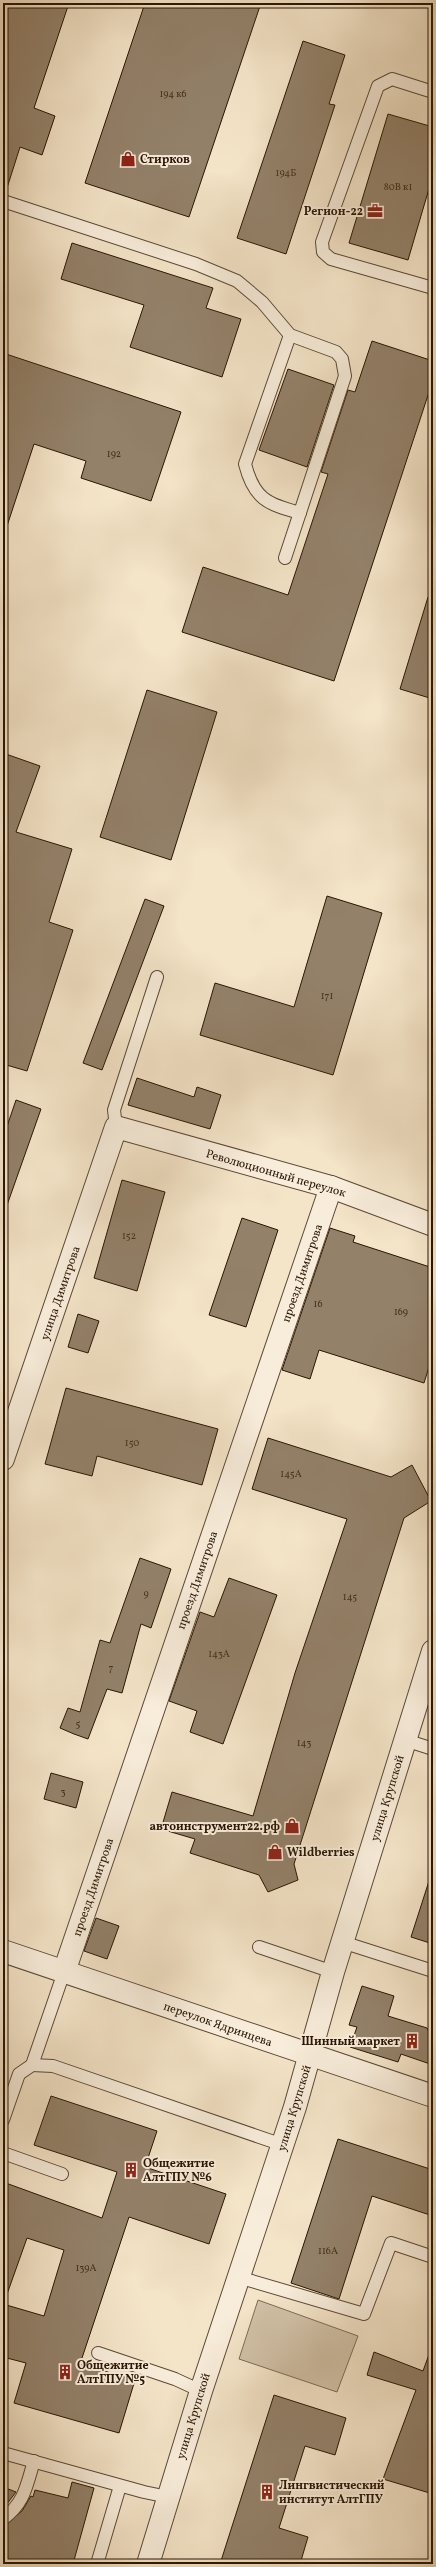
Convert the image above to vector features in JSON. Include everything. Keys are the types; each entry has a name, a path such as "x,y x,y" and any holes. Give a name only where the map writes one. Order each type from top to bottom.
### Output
{"street":[{"name":"Революционный переулок","path":"116,1127 330,1188 433,1225"},
{"name":"улица Димитрова","path":"3,1460 116,1127"},
{"name":"проезд Димитрова","path":"64,1972 330,1188"},
{"name":"улица Крупской","path":"148,2564 200,2391 283,2146 342,1942 433,1651"},
{"name":"переулок Ядринцева","path":"3,1951 433,2096"}],"lane":[{"path":"433,92 392,79 378,86 322,242 322,248 326,256 331,259 433,288"},
{"path":"3,201 196,264 237,281 262,302 290,334 330,348 342,359 345,368 300,513 284,558"},
{"path":"290,334 245,464 249,481 258,494 272,505 300,513"},
{"path":"116,1127 114,1110 157,977"},
{"path":"405,1740 433,1749"},
{"path":"342,1942 433,1970"},
{"path":"259,1947 333,1972"},
{"path":"3,2120 19,2074 32,2065 64,1972"},
{"path":"32,2065 53,2066 283,2146"},
{"path":"3,2153 62,2174"},
{"path":"238,2277 364,2314 390,2242 433,2257"},
{"path":"98,2353 175,2379 200,2391"},
{"path":"3,2453 120,2486 168,2497"},
{"path":"3,2519 14,2510 23,2498 34,2462"},
{"path":"97,2564 120,2486"}],"shaded area":[{"path":"258,2300 358,2336 337,2392 239,2359"}],"building":[{"path":"3,3 69,3 34,108 55,116 42,155 20,147 7,188 3,187"},
{"path":"145,3 261,3 189,217 85,183"},
{"path":"303,41 345,55 329,104 335,105 286,254 237,238"},
{"path":"388,114 433,127 433,175 408,260 349,243"},
{"path":"72,243 213,288 206,308 241,319 222,377 130,347 144,305 61,279"},
{"path":"372,341 433,361 433,380 334,681 182,632 203,567 288,595 328,474 321,472 348,390 355,392"},
{"path":"3,353 181,412 151,501 81,478 86,461 34,444 7,526 3,526"},
{"path":"288,369 334,385 307,467 259,450"},
{"path":"428,597 433,598 433,699 400,689"},
{"path":"147,690 217,712 171,860 100,837"},
{"path":"3,753 40,766 16,832 72,849 49,922 73,930 27,1071 3,1064"},
{"path":"327,896 382,913 333,1075 200,1035 215,983 294,1007"},
{"path":"145,899 164,906 102,1070 83,1063"},
{"path":"137,1078 194,1097 197,1087 221,1095 210,1129 128,1105"},
{"path":"16,1100 41,1109 6,1208 3,1207 3,1138"},
{"path":"122,1180 165,1192 137,1291 94,1278"},
{"path":"242,1218 278,1230 246,1327 209,1315"},
{"path":"330,1228 355,1236 353,1242 433,1268 433,1354 424,1383 319,1350 310,1379 282,1370"},
{"path":"78,1314 99,1321 88,1353 68,1347"},
{"path":"66,1388 218,1429 202,1485 97,1456 92,1476 45,1464"},
{"path":"268,1438 391,1477 412,1465 431,1501 404,1518 294,1864 298,1880 268,1892 259,1875 190,1853 195,1839 161,1829 172,1792 253,1816 295,1673 347,1519 252,1489"},
{"path":"140,1558 171,1569 151,1628 141,1624 122,1693 107,1689 88,1739 60,1728 68,1708 80,1712 100,1640 110,1643"},
{"path":"229,1578 277,1595 223,1744 190,1732 197,1711 169,1701 200,1612 214,1617"},
{"path":"51,1773 83,1782 76,1808 44,1799"},
{"path":"429,1881 433,1881 433,1944 411,1937"},
{"path":"96,1918 119,1926 107,1959 84,1951"},
{"path":"362,1986 394,1996 388,2016 427,2028 433,2040 433,2065 401,2054 398,2062 350,2047 357,2027 349,2025"},
{"path":"51,2096 157,2131 145,2167 226,2194 209,2244 129,2217 80,2364 135,2380 119,2433 14,2403 26,2363 3,2357 3,2304 44,2316 64,2250 27,2238 6,2297 3,2296 3,2182 102,2218 117,2172 34,2145"},
{"path":"338,2139 433,2170 433,2216 372,2196 339,2299 291,2283"},
{"path":"431,2349 433,2350 433,2494 383,2479 416,2390 367,2375 374,2352 423,2371"},
{"name":"Лингвистический институт АлтГПУ","path":"274,2395 346,2418 335,2455 305,2446 279,2528 308,2537 300,2564 220,2564"},
{"path":"72,2482 94,2488 73,2564 3,2564 3,2526 22,2511 31,2496 33,2497 35,2490 68,2498"},
{"path":"3,2487 16,2492 3,2509"}],"place":[{"name":"Стирков","path":"128,159"},
{"name":"Регион-22","path":"375,211"},
{"name":"автоинструмент22.рф","path":"292,1826"},
{"name":"Wildberries","path":"275,1852"},
{"name":"Шинный маркет","path":"412,2041"},
{"name":"Общежитие АлтГПУ №6","path":"131,2170"},
{"name":"Общежитие АлтГПУ №5","path":"65,2372"},
{"name":"Лингвистический институт АлтГПУ","path":"267,2492"}]}
